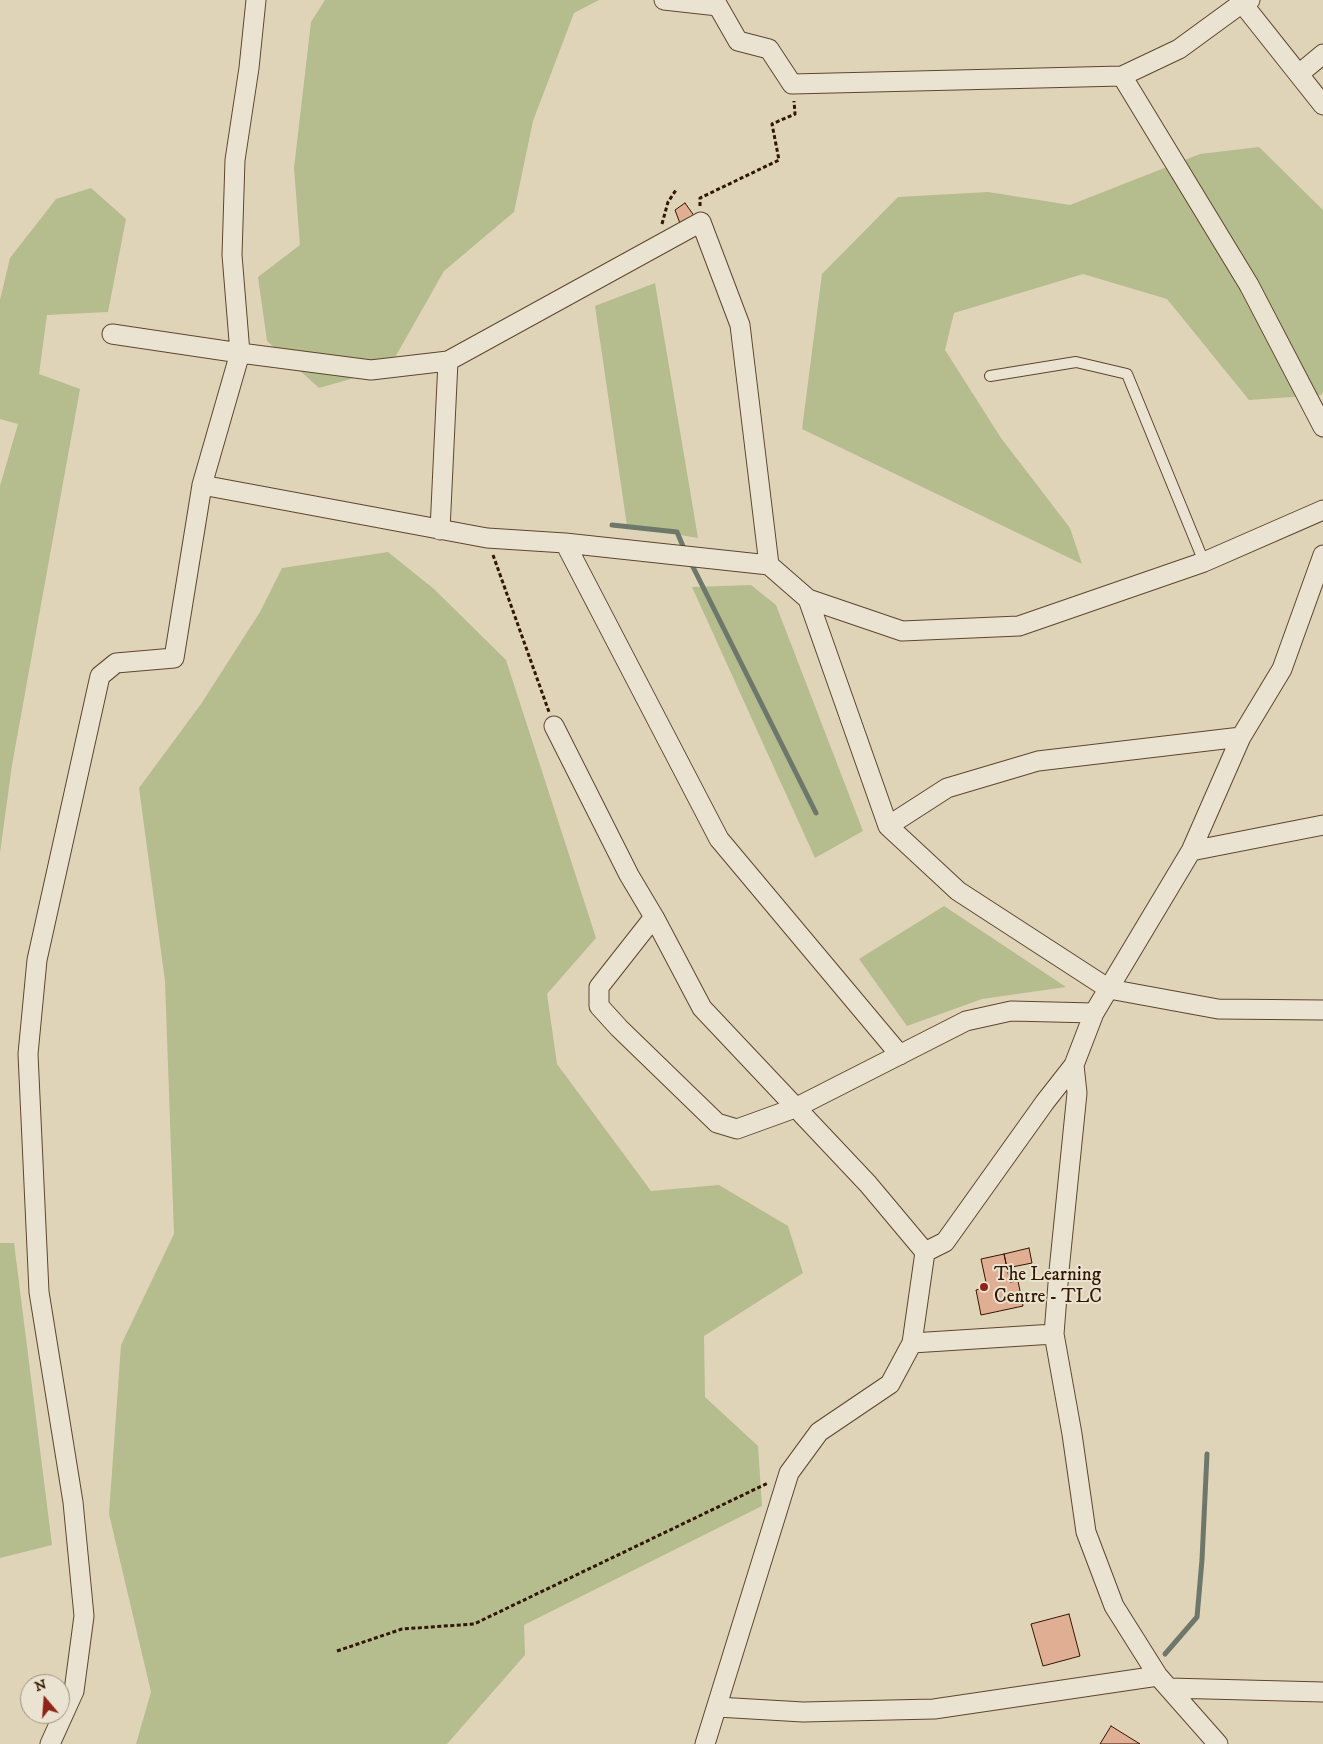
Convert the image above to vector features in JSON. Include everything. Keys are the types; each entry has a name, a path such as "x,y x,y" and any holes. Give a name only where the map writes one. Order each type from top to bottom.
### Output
{"street":[{"path":"50,1744 74,1691 84,1616 73,1502 39,1292 28,1054 37,960 100,676 116,663 174,658 202,485 240,353 232,255 235,160 249,68 256,0"},
{"path":"664,0 718,6 738,41 769,49 792,84 1122,76 1179,49 1246,2 1323,105"},
{"path":"1299,74 1323,54"},
{"path":"1122,76 1249,285 1323,427"},
{"path":"112,334 371,370 448,361 700,222 740,325 769,565"},
{"path":"440,530 448,361"},
{"path":"202,485 487,538 564,543 769,565 808,599 902,630 1018,626 1204,562 1323,510"},
{"path":"564,543 719,839 900,1055"},
{"path":"925,1252 945,1242 1045,1102 1074,1065 1094,1013 1191,851 1241,737 1282,669 1323,555"},
{"path":"808,599 888,826 958,891 1110,989 1218,1009 1323,1010"},
{"path":"554,726 629,874 702,1008 868,1184 925,1252 912,1343 890,1384 819,1432 789,1473 705,1744"},
{"path":"888,826 947,788 1038,761 1241,737"},
{"path":"1191,851 1323,825"},
{"path":"654,917 599,987 599,1006 619,1028 717,1123 737,1129 795,1108 966,1021 1011,1011 1094,1013"},
{"path":"1074,1065 1076,1093 1058,1271 1054,1334 1072,1434 1086,1532 1114,1606 1163,1682 1218,1744"},
{"path":"912,1343 1054,1334"},
{"path":"717,1706 803,1712 934,1709 1163,1682 1323,1692"}],"lane":[{"path":"990,376 1076,362 1127,374 1204,562"}],"path":[{"path":"700,222 700,198 779,160 772,124 795,114 792,84"},
{"path":"655,247 668,202 676,190"},
{"path":"487,538 554,726"},
{"path":"337,1652 402,1629 474,1624 789,1473"}],"green space":[{"path":"325,0 599,0 574,13 533,121 514,212 444,271 389,368 319,388 267,341 258,277 300,245 294,168 311,22"},
{"path":"1259,147 1323,210 1323,392 1321,395 1249,400 1167,299 1083,274 954,313 945,350 1001,438 1070,528 1082,564 802,429 822,274 898,197 988,192 1070,205 1200,154"},
{"path":"91,188 126,219 108,312 47,315 39,374 80,389 12,765 0,853 0,486 18,424 0,419 0,300 10,258 56,199"},
{"path":"655,283 698,538 627,526 595,306"},
{"path":"388,552 434,589 506,660 596,938 547,994 557,1064 651,1191 719,1185 788,1226 803,1273 704,1336 705,1397 758,1446 762,1506 524,1625 525,1655 447,1744 136,1744 151,1692 109,1514 121,1345 174,1234 165,981 139,788 201,704 260,612 282,568"},
{"path":"751,585 776,605 863,831 815,858 692,587"},
{"path":"944,906 1066,987 982,999 907,1026 859,959"},
{"path":"0,1243 14,1243 52,1545 0,1558"}],"building":[{"path":"685,203 695,217 681,226 675,210"},
{"path":"1029,1248 1032,1263 1007,1268 1004,1254"},
{"path":"1004,1254 1010,1282 1018,1281 1023,1306 981,1315 976,1290 987,1287 981,1259"},
{"path":"1069,1614 1080,1656 1043,1666 1031,1624"},
{"path":"1111,1726 1140,1744 1100,1744"}],"waterway":[{"path":"612,525 677,532 685,551"},
{"path":"690,561 816,813"},
{"path":"1165,1654 1197,1617 1202,1560 1207,1454"}],"place":[{"name":"The Learning Centre - TLC","path":"984,1287"}]}
